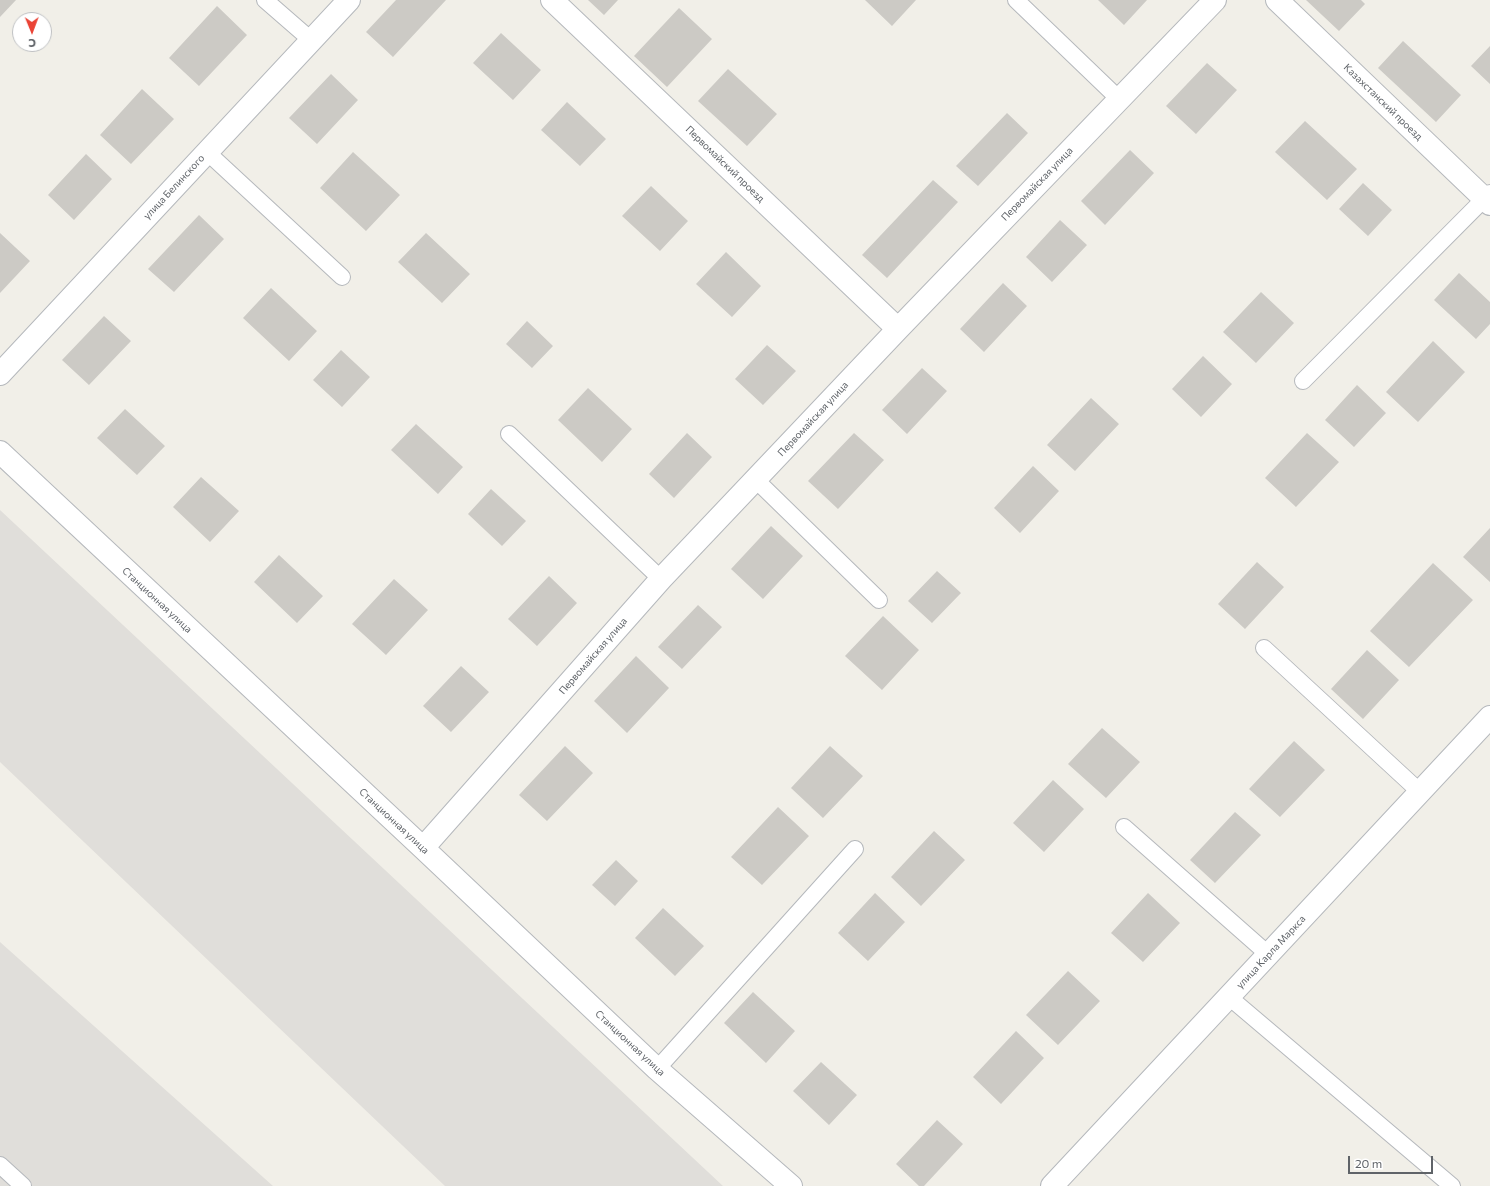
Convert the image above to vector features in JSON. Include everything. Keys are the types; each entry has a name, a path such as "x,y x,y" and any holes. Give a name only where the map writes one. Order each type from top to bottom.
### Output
{"street":[{"name":"улица Белинского","path":"0,374 349,0"},
{"name":"Первомайский проезд","path":"552,0 898,329"},
{"name":"Первомайская улица","path":"423,848 661,579 898,329 1215,0"},
{"name":"Казахстанский проезд","path":"1277,0 1488,198"},
{"name":"Станционная улица","path":"0,452 657,1069 791,1186"},
{"name":"улица Карла Маркса","path":"1052,1186 1490,717"}],"lane":[{"path":"265,0 311,40"},
{"path":"1016,0 1119,99"},
{"path":"207,152 342,277"},
{"path":"1302,380 1488,198"},
{"path":"509,434 661,579"},
{"path":"756,480 879,600"},
{"path":"1264,648 1420,792"},
{"path":"1124,827 1268,955"},
{"path":"657,1069 855,849"},
{"path":"1229,997 1452,1186"},
{"path":"0,1165 23,1186"}],"shaded area":[{"path":"0,510 723,1186 445,1186 0,762"},
{"path":"0,942 273,1186 0,1186"}],"building":[{"path":"0,0 16,0 0,17"},
{"path":"396,0 446,0 393,57 366,32"},
{"path":"588,0 618,0 604,15"},
{"path":"865,0 916,0 892,26"},
{"path":"1098,0 1147,0 1124,25"},
{"path":"1306,0 1361,0 1365,4 1339,31"},
{"path":"217,6 247,35 199,86 169,58"},
{"path":"679,8 712,39 667,87 634,56"},
{"path":"501,33 541,70 513,100 473,63"},
{"path":"1403,41 1461,95 1436,122 1378,68"},
{"path":"1490,46 1490,84 1471,66"},
{"path":"1207,63 1237,90 1196,134 1166,106"},
{"path":"728,69 777,114 747,146 698,101"},
{"path":"331,74 358,100 317,144 289,118"},
{"path":"142,89 174,119 131,164 100,135"},
{"path":"567,102 606,139 580,166 541,130"},
{"path":"1007,113 1028,133 978,186 956,166"},
{"path":"1305,121 1357,169 1327,200 1275,152"},
{"path":"1130,150 1154,173 1105,225 1081,201"},
{"path":"353,152 400,195 366,231 320,188"},
{"path":"86,154 112,179 74,220 48,195"},
{"path":"933,180 958,202 887,278 862,255"},
{"path":"1363,183 1392,210 1368,236 1339,209"},
{"path":"651,186 688,221 660,251 622,216"},
{"path":"199,215 224,239 174,292 148,269"},
{"path":"1060,220 1087,245 1052,282 1026,257"},
{"path":"0,233 30,261 0,293"},
{"path":"426,233 470,274 442,303 398,262"},
{"path":"726,252 761,286 732,317 696,284"},
{"path":"1459,273 1490,302 1490,324 1476,339 1434,300"},
{"path":"1003,283 1027,306 984,352 960,329"},
{"path":"271,288 317,331 289,361 243,318"},
{"path":"1261,292 1294,323 1256,363 1223,332"},
{"path":"104,316 131,341 89,385 62,360"},
{"path":"527,321 553,346 532,368 506,344"},
{"path":"1433,341 1465,372 1418,422 1386,392"},
{"path":"767,345 796,371 763,405 735,379"},
{"path":"341,350 370,377 342,407 313,380"},
{"path":"1203,356 1232,384 1201,417 1172,389"},
{"path":"922,368 947,391 907,434 882,410"},
{"path":"1357,385 1386,413 1354,447 1325,420"},
{"path":"588,388 632,429 602,462 558,420"},
{"path":"1091,398 1119,424 1075,471 1047,445"},
{"path":"125,409 165,446 137,475 97,438"},
{"path":"416,424 463,467 438,494 391,450"},
{"path":"687,433 712,457 674,498 649,474"},
{"path":"854,433 884,460 838,509 808,481"},
{"path":"1307,433 1339,462 1296,507 1265,478"},
{"path":"1033,466 1059,491 1020,533 994,508"},
{"path":"201,477 239,511 210,542 173,507"},
{"path":"491,489 526,521 502,546 468,514"},
{"path":"771,526 803,556 763,599 731,569"},
{"path":"1490,528 1490,582 1463,557"},
{"path":"279,555 323,596 297,623 254,582"},
{"path":"1257,562 1284,587 1245,629 1218,604"},
{"path":"1433,563 1473,600 1409,667 1370,631"},
{"path":"937,571 961,593 932,623 908,601"},
{"path":"549,576 577,603 537,646 508,619"},
{"path":"394,579 428,610 386,655 352,624"},
{"path":"698,605 722,627 682,669 658,647"},
{"path":"883,616 919,650 882,690 845,656"},
{"path":"1367,650 1399,680 1363,719 1331,689"},
{"path":"636,656 669,688 627,733 594,701"},
{"path":"461,666 489,692 451,732 423,706"},
{"path":"1102,728 1140,762 1106,798 1068,764"},
{"path":"1294,741 1325,770 1280,817 1249,789"},
{"path":"565,746 593,773 547,821 519,795"},
{"path":"830,746 863,776 823,818 791,788"},
{"path":"1053,780 1084,809 1044,852 1013,823"},
{"path":"778,807 809,836 762,885 731,857"},
{"path":"1235,812 1261,835 1215,883 1190,860"},
{"path":"934,831 965,860 921,906 891,877"},
{"path":"616,860 638,881 615,906 592,885"},
{"path":"875,893 905,922 868,961 838,933"},
{"path":"1148,893 1180,923 1143,962 1111,933"},
{"path":"663,908 704,946 675,976 635,938"},
{"path":"1068,971 1100,1001 1058,1045 1026,1015"},
{"path":"753,992 795,1031 766,1063 724,1023"},
{"path":"1016,1031 1044,1058 1001,1104 973,1077"},
{"path":"821,1062 857,1095 829,1125 793,1091"},
{"path":"937,1120 963,1144 924,1186 919,1186 896,1164"}]}
